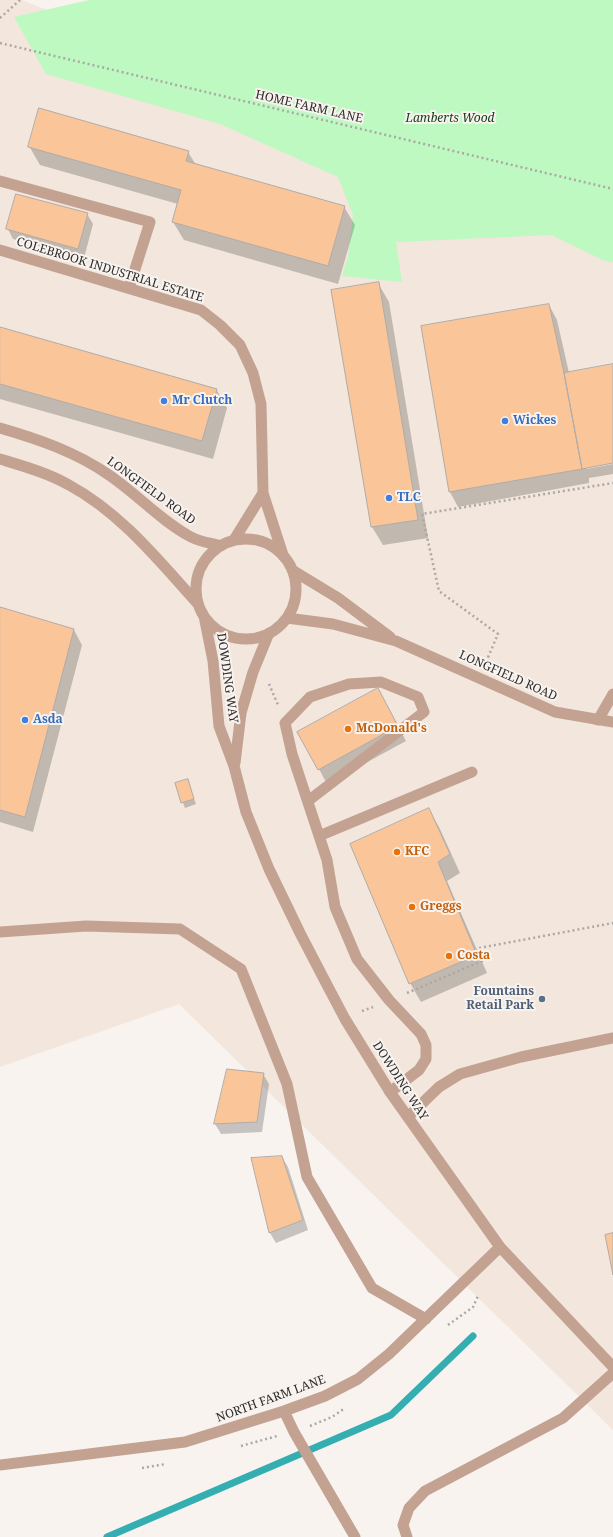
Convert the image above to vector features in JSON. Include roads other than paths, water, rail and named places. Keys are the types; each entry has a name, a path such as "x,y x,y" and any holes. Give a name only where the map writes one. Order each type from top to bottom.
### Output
{"street":[{"path":"0,181 150,222 129,288"},
{"name":"COLEBROOK INDUSTRIAL ESTATE","path":"0,250 201,310 220,324 240,345 253,373 260,404 263,492 283,555"},
{"name":"LONGFIELD ROAD","path":"0,428 35,438 75,455 108,474 136,495 172,526 193,538 221,546"},
{"path":"0,459 28,468 68,484 99,503 136,536 199,605"},
{"path":"234,540 263,492"},
{"path":"247,538 260,540 273,546 283,555 292,570 296,586 294,603 287,618 279,627 269,633 255,638 240,638 226,634 214,627 204,616 199,605 196,588 199,571 208,556 221,546 234,540 247,538"},
{"name":"LONGFIELD ROAD","path":"292,570 338,598 396,641"},
{"name":"DOWDING WAY","path":"204,616 213,661 219,726 234,766 246,812 269,869 303,940 345,1019 390,1092 500,1247 613,1367"},
{"name":"LONGFIELD ROAD","path":"287,618 333,624 396,641 555,712 613,722"},
{"name":"DOWDING WAY","path":"234,766 241,713 253,672 269,633"},
{"path":"308,801 424,712 418,697 381,682 349,684 310,697 285,723 292,754 327,860 335,907 357,959 389,1000 421,1034 426,1045 426,1059 419,1070 390,1092"},
{"path":"598,720 613,694"},
{"path":"319,836 472,772"},
{"path":"0,932 86,926 180,929 241,969 287,1084 307,1177 372,1288 426,1319"},
{"path":"408,1117 439,1087 460,1074 520,1057 613,1038"},
{"name":"NORTH FARM LANE","path":"0,1465 185,1442 284,1411 325,1396 358,1379 389,1354 500,1247"},
{"path":"407,1537 403,1526 409,1508 425,1491 563,1418 613,1373"},
{"path":"284,1411 294,1432 355,1537"}],"waterway":[{"path":"107,1537 391,1415 473,1336"}],"place":[{"name":"Mr Clutch","path":"164,401"},
{"name":"Wickes","path":"505,421"},
{"name":"TLC","path":"389,498"},
{"name":"Asda","path":"25,720"},
{"name":"McDonald's","path":"348,729"},
{"name":"KFC","path":"397,852"},
{"name":"Greggs","path":"412,907"},
{"name":"Costa","path":"449,956"},
{"name":"Fountains Retail Park","path":"542,999"}],"park label":[{"name":"Lamberts Wood","path":"450,119"}]}
